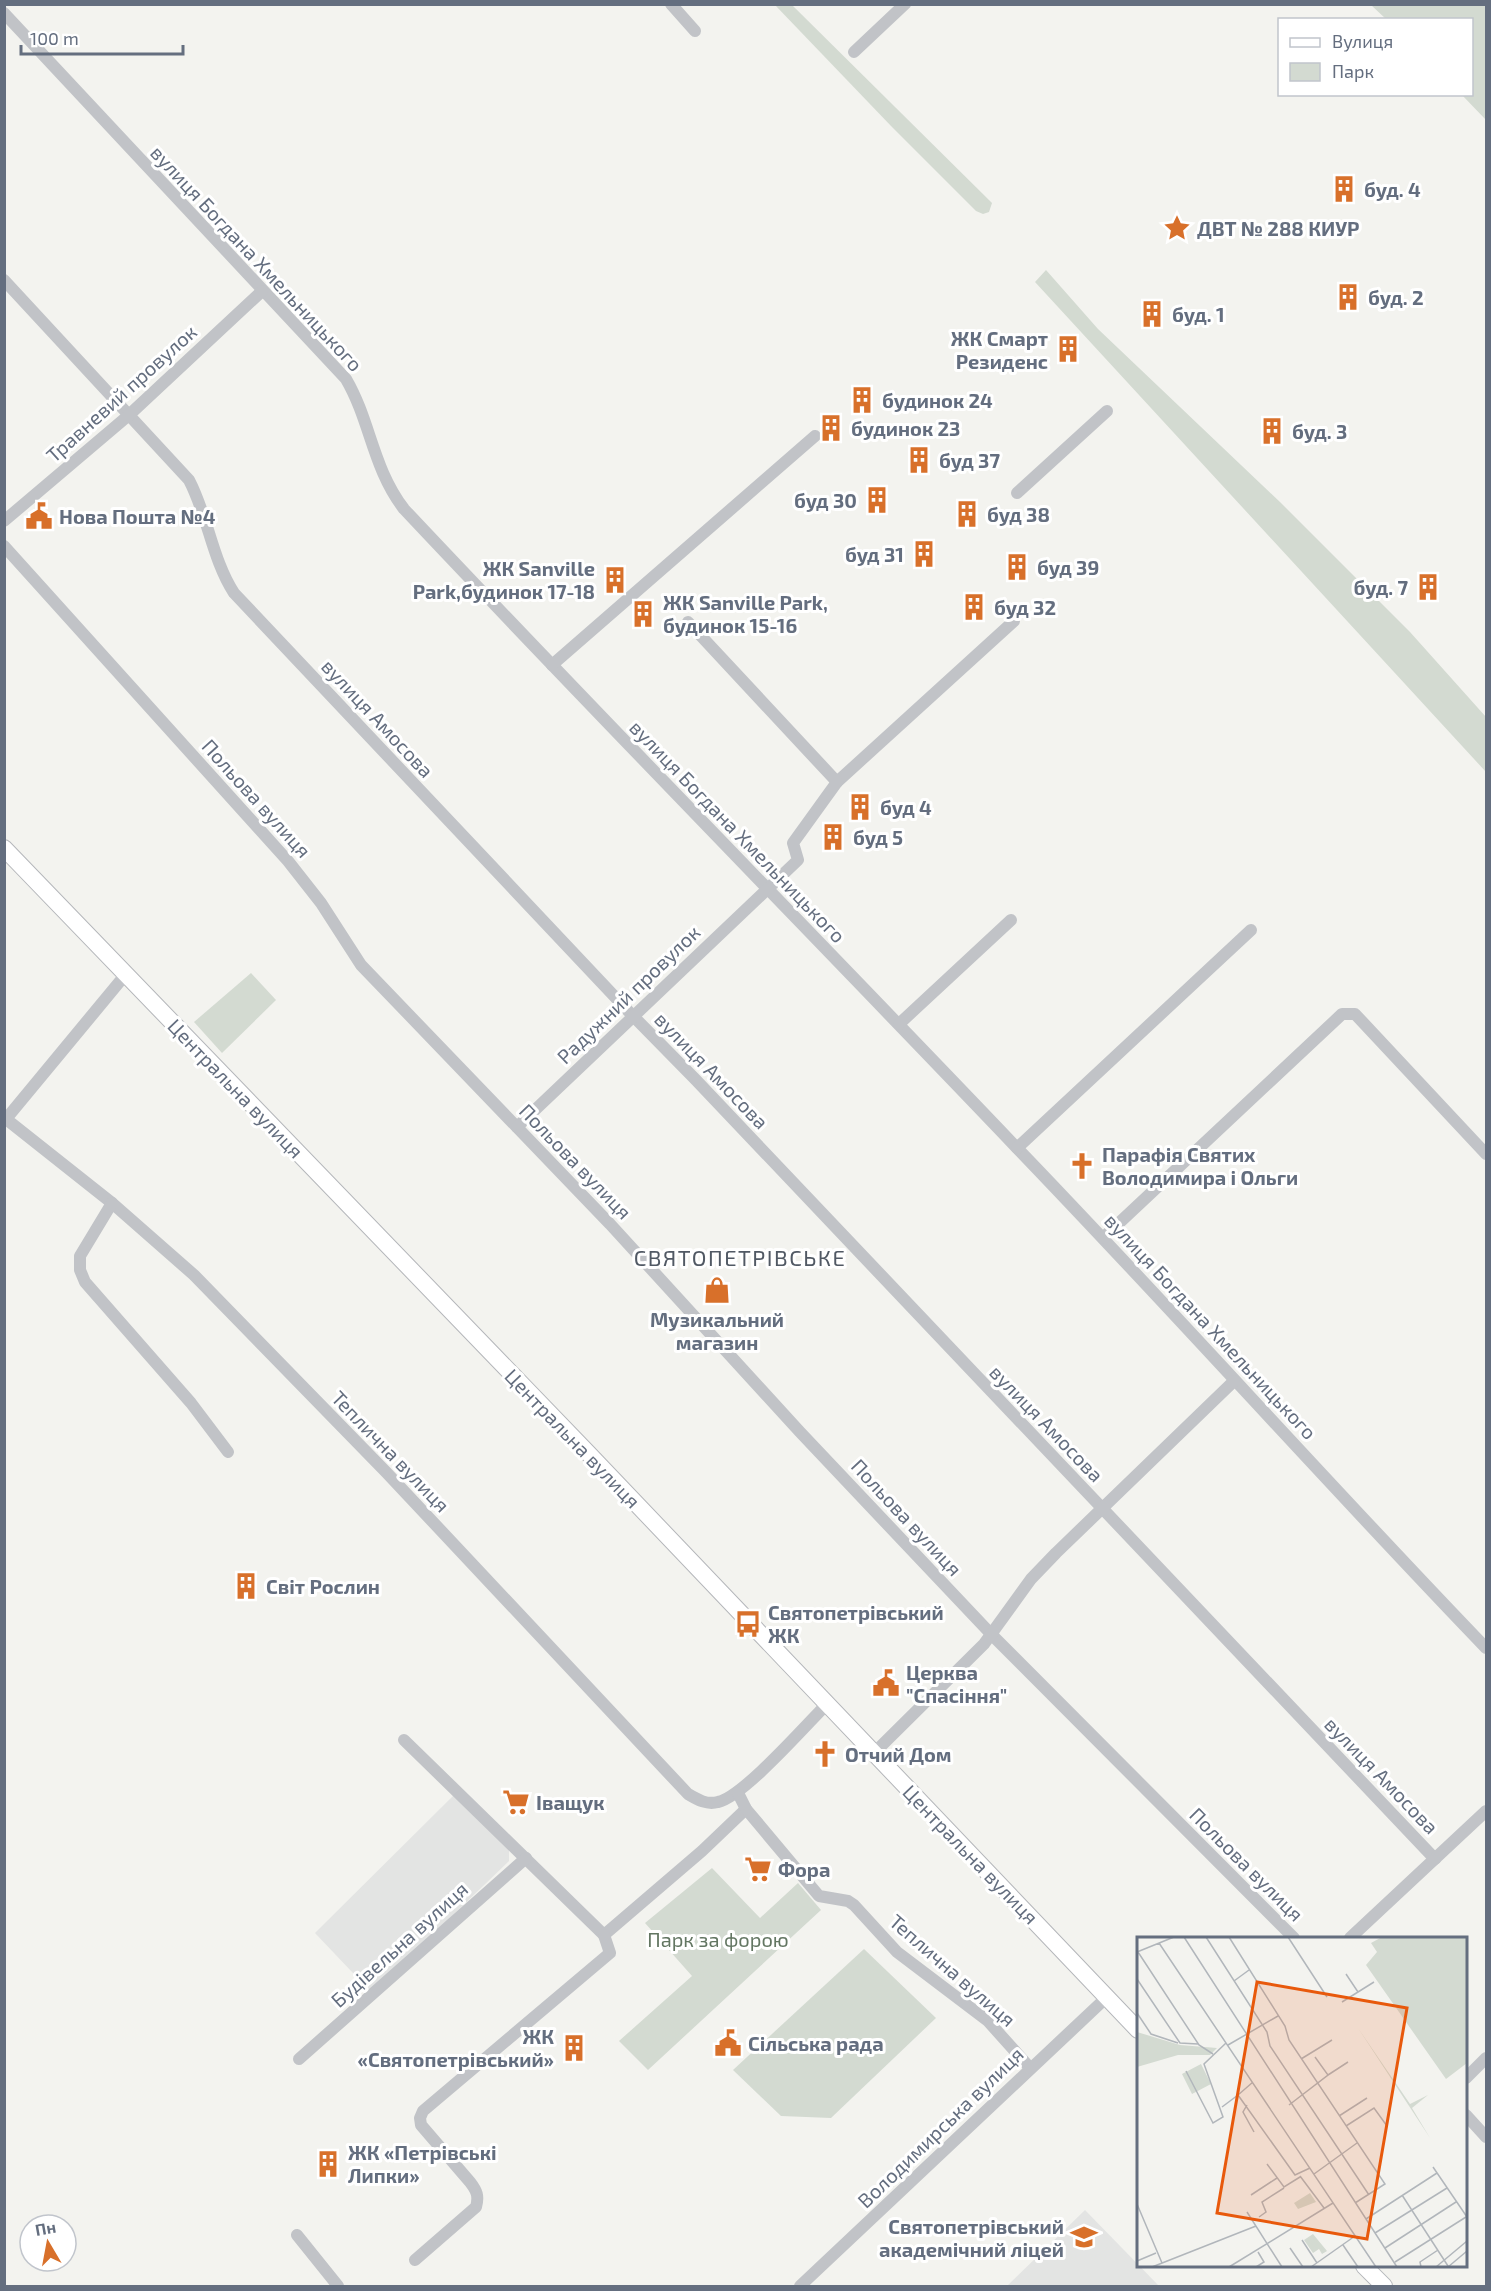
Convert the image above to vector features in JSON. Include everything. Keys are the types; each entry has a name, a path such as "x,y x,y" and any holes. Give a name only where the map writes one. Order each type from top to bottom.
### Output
{"main road":[{"name":"Центральна вулиця","path":"4,848 1137,2029"},
{"path":"1365,2267 1376,2284"}],"street":[{"path":"671,4 695,31"},
{"path":"854,52 905,4"},
{"name":"вулиця Богдана Хмельницького","path":"4,13 346,379 354,393 375,457 396,498 461,570 1017,1148 1389,1547 1486,1647"},
{"name":"вулиця Амосова","path":"4,280 189,480 203,512 221,568 234,593 1435,1859"},
{"name":"Травневий провулок","path":"4,522 129,415 262,291"},
{"path":"1017,493 1107,411"},
{"path":"552,665 815,436"},
{"name":"Польова вулиця","path":"4,546 288,861 321,903 361,965 610,1224 800,1432 991,1634 1293,1937"},
{"path":"688,622 837,782 1014,621"},
{"name":"Радужний провулок","path":"517,1127 798,860 793,843 837,782"},
{"path":"898,1024 1011,920"},
{"path":"1017,1148 1251,930"},
{"name":"Теплична вулиця","path":"126,974 5,1120 112,1203 194,1275 336,1420 688,1794 705,1803 718,1802 738,1793 827,1704"},
{"path":"1102,1238 1342,1014 1355,1014 1486,1154"},
{"path":"112,1203 80,1256 80,1270 85,1282 191,1403 228,1452"},
{"path":"874,1753 984,1644 1031,1579 1101,1508 1234,1381"},
{"path":"404,1740 604,1935 610,1953 423,2111 420,2118 421,2125 470,2181 478,2198 476,2207 415,2260"},
{"name":"Теплична вулиця","path":"738,1793 746,1809 819,1896 848,1901 854,1905 897,1952 988,2021 1030,2068"},
{"path":"604,1935 694,1858 746,1809"},
{"path":"1351,1937 1486,1811"},
{"name":"Будівельна вулиця","path":"299,2059 526,1858"},
{"name":"Володимирська вулиця","path":"800,2286 1107,1997"},
{"path":"1467,2077 1486,2058"},
{"path":"1467,2116 1486,2137"},
{"path":"297,2235 338,2286"}],"shaded area":[{"path":"454,1795 509,1846 509,1861 372,1993 315,1933"},
{"name":"Святопетрівський академічний ліцей","path":"1085,2210 1137,2263 1137,2267 1140,2267 1159,2286 1007,2286"}],"green space":[{"path":"775,5 792,5 992,203 989,212 983,214 976,211"},
{"path":"1371,5 1486,5 1486,120 1463,96 1473,96 1473,18 1385,18"},
{"path":"1046,270 1098,329 1280,502 1410,632 1486,717 1486,772 1035,282"},
{"path":"251,973 276,1000 222,1053 194,1022"},
{"name":"Парк за форою","path":"712,1868 760,1918 798,1883 821,1910 648,2070 619,2041 692,1976 645,1923"},
{"path":"864,1949 936,2018 831,2118 781,2116 733,2070"}],"place":[{"name":"буд. 4","path":"1344,189"},
{"name":"ДВТ № 288 КИУР","path":"1177,228"},
{"name":"буд. 2","path":"1348,297"},
{"name":"буд. 1","path":"1152,314"},
{"name":"ЖК Смарт Резиденс","path":"1068,349"},
{"name":"будинок 24","path":"862,400"},
{"name":"будинок 23","path":"831,428"},
{"name":"буд. 3","path":"1272,431"},
{"name":"буд 37","path":"919,460"},
{"name":"буд 30","path":"877,500"},
{"name":"буд 38","path":"967,514"},
{"name":"Нова Пошта №4","path":"39,516"},
{"name":"буд 31","path":"924,554"},
{"name":"буд 39","path":"1017,567"},
{"name":"ЖК Sanville Park,будинок 17-18","path":"615,580"},
{"name":"буд. 7","path":"1428,587"},
{"name":"буд 32","path":"974,607"},
{"name":"ЖК Sanville Park, будинок 15-16","path":"643,614"},
{"name":"буд 4","path":"860,807"},
{"name":"буд 5","path":"833,837"},
{"name":"Парафія Святих Володимира і Ольги","path":"1082,1166"},
{"name":"Музикальний магазин","path":"717,1290"},
{"name":"Світ Рослин","path":"246,1586"},
{"name":"Святопетрівський ЖК","path":"748,1624"},
{"name":"Церква \"Спасіння\"","path":"886,1683"},
{"name":"Отчий Дом","path":"825,1754"},
{"name":"Іващук","path":"516,1802"},
{"name":"Фора","path":"758,1869"},
{"name":"Сільська рада","path":"728,2043"},
{"name":"ЖК «Святопетрівський»","path":"574,2048"},
{"name":"ЖК «Петрівські Липки»","path":"328,2164"},
{"name":"Святопетрівський академічний ліцей","path":"1084,2237"}],"district":[{"name":"СВЯТОПЕТРІВСЬКЕ","path":"740,1257"}]}
